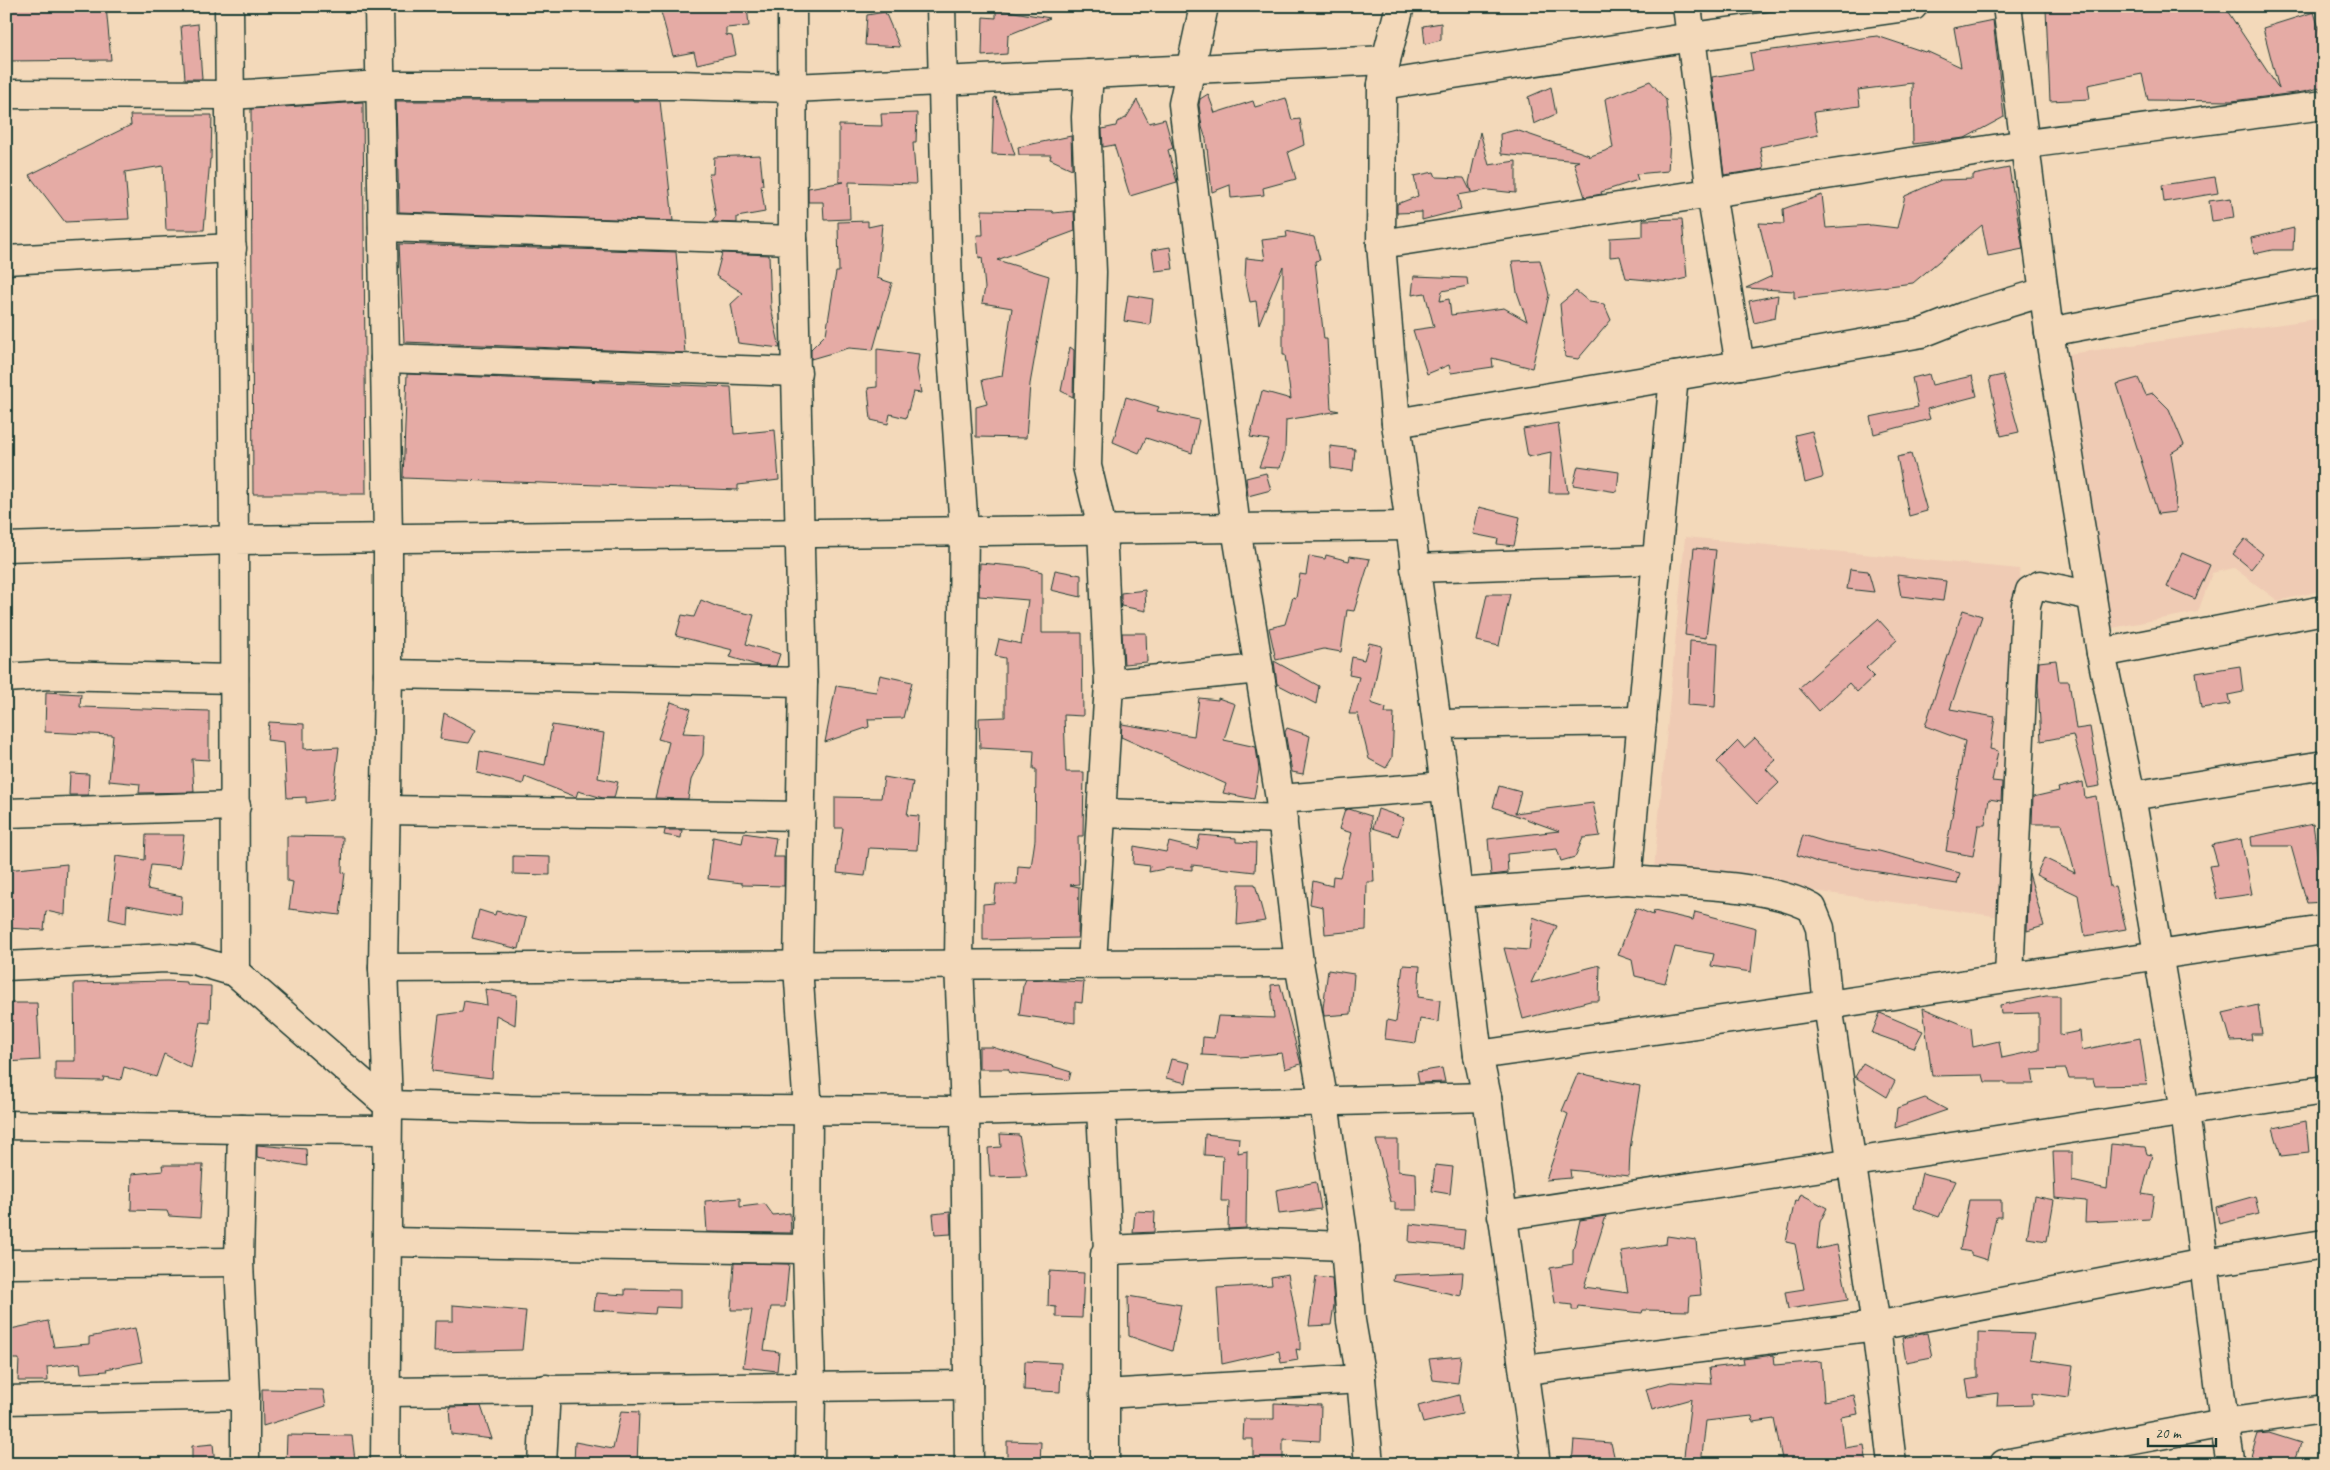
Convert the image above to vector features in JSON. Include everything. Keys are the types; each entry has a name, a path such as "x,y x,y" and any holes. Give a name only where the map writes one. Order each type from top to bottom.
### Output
{"street":[{"path":"229,6 236,806 235,972"},
{"path":"379,6 388,538 388,674 383,968 388,1118 385,1464"},
{"path":"792,6 793,240 798,372 799,532 803,682 798,967 808,1110 807,1249 811,1386 810,1464"},
{"path":"941,6 948,294 964,530 959,963 965,1111 969,1464"},
{"path":"1204,6 1183,104 1236,528 1282,809 1299,963 1324,1103 1345,1246 1351,1321 1361,1379 1369,1464"},
{"path":"1400,6 1384,73 1381,244 1396,423 1437,724 1478,1055 1487,1097 1536,1464"},
{"path":"1687,6 1712,193 1740,365"},
{"path":"6,94 230,95 380,85 793,88 1189,69 1384,73 1692,37 1913,6"},
{"path":"2007,6 2049,332 2101,653 2131,796 2185,1111 2224,1423 2231,1464"},
{"path":"1089,74 1086,118 1092,272 1086,466 1102,528 1109,684 1092,963"},
{"path":"1381,244 2026,144 2324,105"},
{"path":"383,227 793,240"},
{"path":"6,260 232,248"},
{"path":"2049,332 2324,280"},
{"path":"1396,423 1922,333 1965,316 2044,292"},
{"path":"385,358 798,372"},
{"path":"1627,880 1674,376"},
{"path":"6,547 234,540 1102,528 1409,526"},
{"path":"1415,568 1657,560"},
{"path":"2009,977 2026,604 2030,591 2040,585 2092,596"},
{"path":"2101,653 2324,610"},
{"path":"1109,684 1258,669"},
{"path":"388,674 803,682"},
{"path":"6,678 50,675 234,679"},
{"path":"1437,724 1642,721"},
{"path":"2131,796 2324,765"},
{"path":"1101,813 1282,809 1445,786"},
{"path":"6,813 236,806"},
{"path":"386,810 801,816"},
{"path":"1458,893 1627,880 1736,888 1800,902 1812,908 1820,928 1828,1005 1876,1326 1892,1464"},
{"path":"1478,1055 1828,1005 2324,930"},
{"path":"6,966 165,958 194,960 235,972 388,1118"},
{"path":"383,968 798,967 959,963 1299,963"},
{"path":"1502,1216 2324,1090"},
{"path":"6,1125 242,1129 530,1109 965,1111 1324,1103 1487,1097"},
{"path":"1100,1108 1108,1250 1105,1254 1105,1464"},
{"path":"242,1129 239,1262 245,1395 245,1464"},
{"path":"387,1242 807,1249"},
{"path":"1108,1250 1262,1243 1345,1246"},
{"path":"1524,1370 1876,1326 2205,1262 2324,1244"},
{"path":"6,1264 239,1262"},
{"path":"1104,1394 1361,1379"},
{"path":"386,1392 968,1385"},
{"path":"542,1464 546,1389"},
{"path":"6,1400 245,1395"},
{"path":"2004,1464 2224,1423 2324,1409"}],"shaded area":[{"path":"2324,318 2324,590 2278,601 2234,568 2212,573 2198,612 2101,630 2054,356"},
{"path":"1685,537 2019,569 2023,590 2001,917 1654,869"}],"building":[{"path":"6,6 106,6 111,60 6,61"},
{"path":"679,6 747,6 749,26 726,28 726,35 732,36 736,55 697,64 694,52 673,56 661,12"},
{"path":"2063,6 2224,6 2279,89 2263,28 2314,12 2324,45 2324,87 2303,92 2232,101 2148,100 2142,74 2088,85 2090,99 2050,101 2046,9"},
{"path":"996,9 1050,18 1008,35 1007,54 982,56 983,17 996,18"},
{"path":"885,12 900,47 865,45 867,15"},
{"path":"1993,20 2004,117 1965,138 1913,144 1912,83 1858,90 1860,106 1814,112 1818,135 1760,147 1764,169 1724,175 1712,77 1753,70 1750,53 1877,36 1926,51 1961,67 1954,28"},
{"path":"1441,23 1441,40 1425,44 1423,26"},
{"path":"198,24 202,79 185,79 181,26"},
{"path":"1650,81 1666,100 1670,139 1668,171 1636,174 1638,180 1601,192 1602,194 1585,197 1574,163 1579,161 1501,154 1500,134 1516,130 1589,155 1588,157 1613,148 1605,99"},
{"path":"1551,87 1556,114 1534,124 1528,97"},
{"path":"1208,94 1215,113 1253,101 1255,107 1286,98 1292,120 1300,119 1304,145 1288,152 1296,179 1263,188 1264,195 1231,198 1230,185 1212,192 1206,139 1199,105 1200,99"},
{"path":"996,97 1015,155 992,154 994,98"},
{"path":"1137,100 1149,123 1165,119 1173,148 1168,150 1177,182 1130,196 1114,145 1103,147 1102,129 1116,126 1117,122 1126,118"},
{"path":"396,101 660,101 673,221 399,212"},
{"path":"363,102 366,494 253,494 251,109"},
{"path":"917,113 916,143 913,143 916,184 849,182 850,219 824,220 823,202 808,202 808,188 844,182 839,182 839,125 882,126 881,114"},
{"path":"130,115 212,115 211,159 204,230 166,230 163,166 125,172 129,219 65,222 29,175 131,125"},
{"path":"1480,132 1489,165 1516,161 1516,193 1488,190 1458,195 1461,210 1422,220 1422,212 1397,213 1397,204 1418,196 1414,176 1434,172 1436,177 1464,178 1471,192 1469,183"},
{"path":"1071,136 1072,169 1050,159 1051,155 1019,155 1018,147"},
{"path":"760,155 763,185 761,185 765,212 737,217 737,223 712,222 716,216 709,174 713,174 714,157"},
{"path":"2009,168 2023,249 1988,256 1982,225 1913,283 1794,298 1794,291 1746,288 1772,276 1759,223 1784,224 1783,209 1822,195 1826,228 1872,225 1897,228 1905,196 1941,180 1973,179 1973,175"},
{"path":"2215,177 2218,193 2164,202 2162,185"},
{"path":"2231,198 2234,218 2212,221 2209,201"},
{"path":"982,210 1052,211 1053,213 1074,211 1075,231 997,260 1049,276 1030,384 1026,438 976,437 976,407 987,404 982,380 1002,376 1012,308 982,303 985,288 982,257 979,258 977,235 983,235"},
{"path":"1682,219 1687,278 1670,282 1626,278 1620,256 1610,257 1610,238 1643,236 1643,220"},
{"path":"868,221 868,227 882,224 877,278 892,283 873,350 849,348 811,359 811,349 826,334 836,272 839,272 838,222"},
{"path":"2294,228 2293,250 2272,250 2254,254 2251,238"},
{"path":"1286,231 1314,237 1320,260 1315,261 1324,339 1327,339 1331,409 1339,411 1286,420 1285,451 1280,468 1259,467 1269,440 1250,437 1262,391 1291,399 1285,355 1283,355 1283,266 1259,324 1256,301 1250,302 1245,278 1246,258 1265,260 1262,240 1287,237"},
{"path":"399,244 676,252 685,353 404,342"},
{"path":"1170,247 1173,269 1155,271 1152,250"},
{"path":"722,253 769,255 771,308 780,348 738,343 731,304 743,293 716,276"},
{"path":"1540,260 1549,295 1532,368 1492,358 1493,367 1451,373 1449,365 1427,374 1413,330 1434,327 1425,293 1412,295 1414,276 1467,278 1468,286 1442,291 1440,301 1449,299 1451,315 1504,308 1527,321 1517,292 1512,261"},
{"path":"1576,291 1589,302 1604,304 1611,320 1578,359 1565,357 1560,304"},
{"path":"1128,295 1153,299 1150,325 1124,321"},
{"path":"1778,295 1775,318 1754,323 1749,301"},
{"path":"1070,347 1074,350 1073,397 1061,391"},
{"path":"877,349 919,354 917,370 921,393 913,392 906,418 890,414 888,424 871,420 868,388 877,387"},
{"path":"407,374 731,387 734,434 775,430 779,480 738,485 738,490 403,478"},
{"path":"1929,374 1932,385 1972,376 1977,396 1927,409 1930,419 1874,434 1870,417 1918,407 1912,378"},
{"path":"2003,375 2019,432 2001,436 1989,378"},
{"path":"2138,378 2146,395 2153,393 2169,409 2184,445 2171,453 2176,487 2175,512 2158,514 2117,384"},
{"path":"1126,397 1159,407 1157,411 1199,420 1192,453 1146,438 1139,453 1113,442"},
{"path":"1558,423 1568,493 1549,493 1551,452 1528,457 1523,429"},
{"path":"1812,431 1823,476 1822,478 1805,483 1795,435"},
{"path":"1330,446 1355,449 1353,471 1331,468"},
{"path":"1911,454 1927,511 1909,516 1897,457"},
{"path":"1578,466 1619,472 1617,492 1573,485"},
{"path":"1266,473 1271,490 1248,496 1246,478"},
{"path":"1479,507 1520,517 1514,546 1497,544 1498,539 1473,534"},
{"path":"2245,539 2263,554 2251,569 2233,554"},
{"path":"1694,548 1716,550 1706,638 1685,635"},
{"path":"2182,553 2210,565 2195,599 2167,587"},
{"path":"1326,555 1349,561 1350,556 1370,559 1354,611 1347,610 1341,652 1324,649 1276,660 1269,628 1285,624 1293,597 1296,598 1300,574 1306,575 1309,556 1325,559"},
{"path":"980,563 1024,567 1042,572 1042,633 1082,633 1083,716 1064,715 1066,772 1084,772 1083,836 1078,836 1079,884 1070,885 1079,887 1078,938 983,940 983,904 994,903 996,884 1017,884 1018,866 1031,867 1035,840 1036,769 1033,769 1034,751 980,748 979,718 1005,717 1005,658 995,656 999,639 1021,644 1028,600 979,596"},
{"path":"1850,569 1868,571 1874,592 1847,589"},
{"path":"1055,570 1081,575 1081,597 1051,590"},
{"path":"1897,575 1946,581 1943,601 1901,596"},
{"path":"1145,590 1146,611 1121,606 1121,593"},
{"path":"1487,594 1510,594 1499,646 1477,641"},
{"path":"701,600 718,607 754,615 746,644 780,654 776,666 760,666 730,657 733,650 676,636 682,615 694,617"},
{"path":"1963,610 1982,616 1950,709 1995,717 1990,749 1998,751 1992,781 2002,782 2001,801 1989,799 1985,825 1977,825 1973,856 1946,851 1965,741 1925,726"},
{"path":"1878,619 1897,640 1866,668 1874,676 1857,692 1849,683 1819,711 1799,688"},
{"path":"1122,633 1146,633 1147,662 1124,664"},
{"path":"1690,641 1718,643 1715,707 1688,705"},
{"path":"1369,643 1382,646 1371,703 1386,708 1385,713 1394,713 1392,758 1386,768 1369,759 1358,714 1349,714 1359,677 1349,675 1352,657 1364,660"},
{"path":"2056,660 2059,681 2069,681 2076,729 2090,727 2100,786 2088,788 2073,735 2041,741 2038,685 2039,662"},
{"path":"1274,661 1319,686 1316,704 1277,684"},
{"path":"2240,666 2243,692 2228,695 2230,704 2201,708 2196,673"},
{"path":"880,675 912,682 903,718 868,719 869,727 825,742 836,686 876,692"},
{"path":"46,692 81,694 80,707 209,711 209,760 192,759 194,792 139,793 140,784 109,781 113,735 45,732"},
{"path":"1199,698 1218,700 1218,698 1235,704 1224,740 1256,747 1259,770 1254,799 1223,793 1226,784 1121,737 1122,724 1194,736"},
{"path":"671,702 691,709 683,733 704,734 703,755 691,780 688,799 655,798 669,742 658,739"},
{"path":"444,713 476,730 469,743 440,739"},
{"path":"269,722 304,724 304,749 339,747 333,799 306,803 306,797 287,798 284,742 267,740"},
{"path":"552,725 604,733 598,778 618,782 614,798 603,798 578,791 576,797 525,777 523,784 477,773 480,751 545,765"},
{"path":"1287,728 1310,736 1303,774 1292,772 1285,732"},
{"path":"1755,738 1776,760 1766,769 1779,783 1757,804 1717,762 1738,741 1744,748"},
{"path":"70,773 89,774 88,795 69,795"},
{"path":"884,777 913,782 907,815 919,816 917,850 869,848 865,876 837,873 843,828 835,828 835,797 881,798"},
{"path":"2083,782 2085,798 2096,796 2110,887 2115,886 2126,929 2085,936 2078,895 2036,875 2044,858 2075,873 2062,824 2032,824 2033,797 2059,791 2058,788"},
{"path":"1499,786 1521,792 1515,813 1593,803 1600,836 1583,838 1575,857 1561,861 1557,849 1507,854 1508,873 1491,875 1488,839 1559,831 1493,807"},
{"path":"1349,809 1371,816 1374,882 1367,882 1366,930 1325,934 1323,907 1310,904 1313,881 1332,886 1333,876 1340,877 1352,833 1339,829 1345,810"},
{"path":"1378,809 1404,818 1398,836 1373,828"},
{"path":"2313,824 2319,865 2324,864 2324,902 2307,903 2291,846 2252,846 2251,837"},
{"path":"665,830 682,830 681,838 664,835"},
{"path":"744,833 776,838 773,857 784,857 784,886 742,885 742,883 708,879 713,837 742,843"},
{"path":"146,835 184,835 180,868 151,865 147,889 182,896 181,915 127,905 126,923 109,919 116,856 145,860"},
{"path":"1200,835 1236,838 1236,842 1256,843 1255,872 1192,865 1192,870 1169,868 1149,872 1150,866 1133,864 1134,846 1166,852 1169,842 1197,849"},
{"path":"1803,835 1826,842 1879,851 1960,873 1957,884 1820,863 1797,855"},
{"path":"287,836 343,837 342,872 345,873 340,915 289,909 293,882 287,881"},
{"path":"2241,839 2252,894 2217,899 2209,866 2218,865 2212,845"},
{"path":"513,856 550,857 550,875 513,874"},
{"path":"67,864 65,915 46,911 44,930 6,928 6,870"},
{"path":"2029,873 2044,926 2027,931"},
{"path":"1239,884 1255,884 1265,921 1237,925"},
{"path":"1636,908 1653,915 1654,911 1693,920 1695,912 1756,928 1751,972 1711,966 1714,954 1675,947 1665,983 1635,976 1632,960 1618,955"},
{"path":"479,910 495,915 496,911 526,918 519,949 472,938"},
{"path":"1533,917 1557,926 1531,983 1600,965 1599,1001 1590,1001 1523,1019 1504,948 1529,950"},
{"path":"1403,965 1420,966 1418,997 1440,1000 1438,1022 1420,1019 1416,1043 1385,1039 1387,1020 1396,1022"},
{"path":"1328,970 1354,974 1351,1014 1324,1016 1323,1008"},
{"path":"1026,979 1084,982 1082,1003 1075,1002 1075,1023 1019,1015 1023,986"},
{"path":"187,982 187,985 211,986 210,1023 200,1022 191,1068 164,1054 156,1077 124,1067 121,1080 104,1077 103,1081 55,1080 55,1061 75,1061 74,983"},
{"path":"1280,984 1301,1064 1285,1069 1282,1053 1240,1057 1202,1055 1203,1037 1214,1038 1218,1016 1274,1018 1271,985"},
{"path":"485,989 517,995 515,1025 496,1015 492,1078 432,1071 439,1015 462,1012 464,1001 487,1005"},
{"path":"2046,996 2060,996 2060,1035 2080,1031 2082,1050 2140,1038 2147,1085 2095,1086 2093,1079 2069,1079 2066,1069 2032,1070 2034,1084 1985,1082 1983,1075 1932,1076 1923,1008 1971,1028 1973,1047 1999,1041 2002,1058 2039,1050 2039,1013 2001,1014 2000,1005"},
{"path":"6,1003 37,1003 40,1060 6,1062"},
{"path":"2258,1005 2262,1034 2251,1034 2252,1040 2231,1041 2223,1013"},
{"path":"1880,1013 1923,1031 1914,1048 1872,1033"},
{"path":"979,1047 992,1047 1071,1072 1069,1080 1010,1073 1008,1069 979,1069"},
{"path":"1171,1059 1190,1063 1186,1083 1166,1078"},
{"path":"1863,1063 1895,1081 1887,1097 1855,1077"},
{"path":"1442,1068 1445,1082 1419,1083 1417,1072"},
{"path":"1578,1073 1640,1086 1630,1149 1629,1176 1570,1170 1571,1178 1546,1180 1568,1114 1562,1111"},
{"path":"1925,1098 1947,1110 1895,1128 1897,1108"},
{"path":"2306,1121 2309,1153 2281,1156 2273,1128"},
{"path":"1000,1134 1019,1135 1027,1176 990,1177 988,1148 1001,1147"},
{"path":"1205,1134 1239,1138 1238,1153 1247,1151 1246,1228 1228,1229 1229,1201 1221,1201 1223,1156 1204,1155"},
{"path":"1376,1140 1398,1140 1398,1171 1416,1173 1417,1210 1395,1210 1395,1202 1391,1202"},
{"path":"2111,1144 2145,1147 2147,1154 2152,1155 2142,1194 2154,1196 2150,1219 2085,1222 2086,1201 2055,1198 2053,1152 2072,1152 2072,1181 2107,1189"},
{"path":"257,1145 306,1149 307,1166 257,1157"},
{"path":"162,1165 203,1165 200,1218 169,1216 167,1211 131,1210 132,1174 163,1171"},
{"path":"1435,1165 1453,1167 1450,1194 1432,1191"},
{"path":"1922,1173 1956,1181 1939,1217 1914,1208"},
{"path":"1316,1182 1321,1209 1279,1214 1276,1190"},
{"path":"1801,1194 1827,1208 1820,1222 1817,1249 1837,1245 1848,1300 1788,1309 1785,1292 1804,1289 1795,1244 1786,1242 1795,1200 1798,1201"},
{"path":"2034,1196 2054,1200 2047,1241 2027,1238"},
{"path":"2255,1196 2259,1214 2219,1224 2216,1207"},
{"path":"740,1198 740,1207 765,1204 773,1215 790,1213 791,1233 707,1232 705,1201"},
{"path":"1969,1200 2001,1200 2001,1217 1996,1217 1987,1260 1971,1255 1971,1252 1960,1250"},
{"path":"1135,1211 1155,1212 1154,1232 1133,1233"},
{"path":"950,1212 951,1234 935,1235 933,1214"},
{"path":"1606,1216 1584,1287 1628,1293 1621,1251 1666,1244 1667,1236 1696,1240 1701,1295 1690,1296 1689,1311 1643,1310 1642,1313 1578,1306 1577,1310 1572,1310 1572,1305 1555,1303 1550,1268 1573,1264 1573,1250 1580,1220"},
{"path":"1410,1224 1465,1230 1463,1247 1409,1242"},
{"path":"734,1263 789,1264 785,1307 771,1307 764,1350 779,1352 777,1371 743,1367 752,1310 731,1310"},
{"path":"1049,1271 1084,1273 1082,1318 1056,1317 1056,1307 1048,1306"},
{"path":"1463,1272 1461,1296 1393,1281 1394,1275"},
{"path":"1288,1274 1300,1338 1300,1350 1296,1349 1298,1360 1281,1363 1279,1351 1222,1364 1217,1288 1272,1285 1271,1277"},
{"path":"1316,1277 1332,1279 1334,1305 1331,1325 1309,1326"},
{"path":"625,1289 680,1290 680,1308 656,1307 655,1314 594,1310 596,1293 625,1295"},
{"path":"1128,1296 1181,1305 1172,1351 1129,1336"},
{"path":"453,1305 526,1311 522,1350 434,1352 435,1321 453,1321"},
{"path":"48,1321 54,1347 89,1344 89,1337 135,1328 142,1362 106,1369 107,1371 81,1373 80,1363 47,1367 48,1381 18,1381 19,1359 11,1359 6,1330"},
{"path":"1978,1332 2034,1334 2030,1359 2073,1365 2069,1398 2032,1393 2033,1405 1997,1406 1998,1393 1969,1397 1966,1380 1978,1378"},
{"path":"1927,1333 1932,1357 1906,1362 1902,1338"},
{"path":"1774,1355 1775,1365 1821,1361 1824,1401 1854,1395 1858,1414 1841,1417 1845,1448 1864,1445 1867,1464 1783,1464 1774,1419 1753,1422 1752,1416 1706,1421 1701,1464 1683,1464 1691,1399 1652,1410 1646,1389 1671,1382 1711,1384 1709,1368 1744,1364 1743,1359"},
{"path":"1461,1356 1458,1383 1433,1380 1429,1359"},
{"path":"1025,1361 1061,1363 1060,1392 1024,1390"},
{"path":"262,1389 323,1390 326,1406 263,1426"},
{"path":"1459,1395 1462,1414 1423,1423 1418,1406"},
{"path":"1274,1403 1321,1405 1320,1441 1283,1439 1283,1462 1253,1461 1253,1439 1243,1439 1244,1419 1274,1419"},
{"path":"481,1406 492,1439 451,1434 449,1407"},
{"path":"621,1411 639,1412 637,1464 574,1462 575,1442 613,1449"},
{"path":"2269,1433 2301,1443 2294,1464 2257,1464 2251,1456 2258,1434"},
{"path":"287,1435 352,1436 355,1460 286,1464"},
{"path":"1574,1440 1611,1443 1616,1464 1572,1464"},
{"path":"1007,1441 1041,1442 1040,1464 1007,1464"},
{"path":"213,1444 215,1464 192,1464 192,1446"}]}
